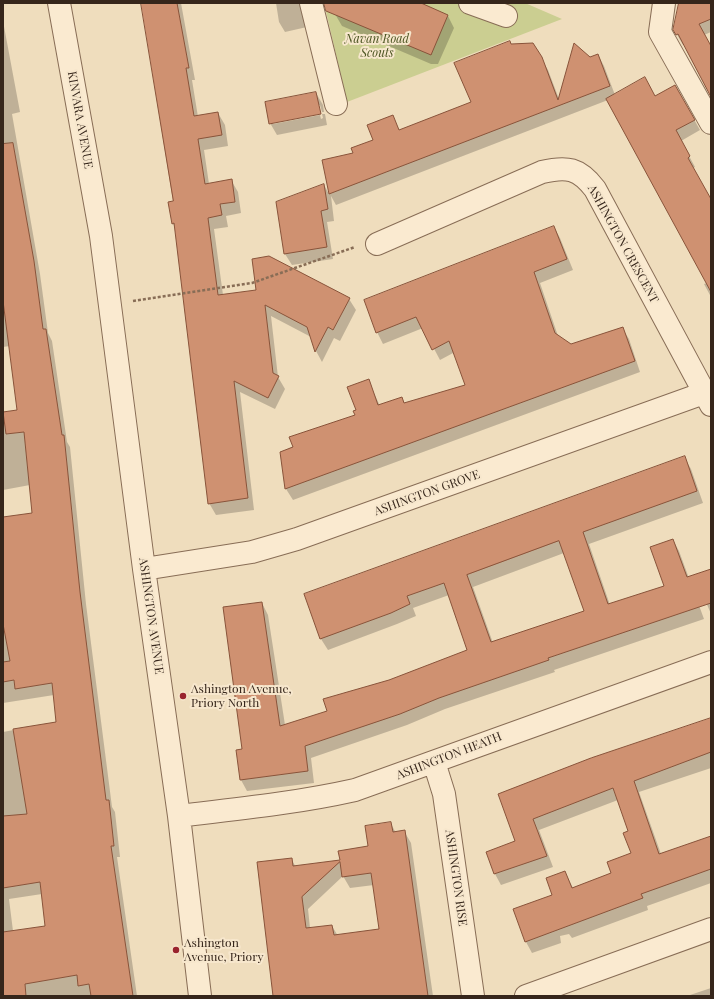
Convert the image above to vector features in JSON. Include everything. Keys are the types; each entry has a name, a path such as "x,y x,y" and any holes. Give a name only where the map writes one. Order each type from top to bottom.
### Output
{"street":[{"name":"KINVARA AVENUE","path":"59,3 101,236"},
{"path":"311,3 336,104"},
{"path":"470,3 506,16"},
{"path":"664,3 660,32 711,123"},
{"name":"ASHINGTON CRESCENT","path":"377,244 542,172 560,168 571,169 585,177 595,189 708,399"},
{"name":"ASHINGTON AVENUE","path":"101,236 144,569 179,816 200,996"},
{"name":"ASHINGTON GROVE","path":"144,569 252,552 297,539 708,399"},
{"name":"ASHINGTON HEATH","path":"179,816 313,799 355,790 711,662"},
{"name":"ASHINGTON RISE","path":"434,762 444,794 473,996"},
{"path":"526,996 711,929"}],"path":[{"path":"110,304 252,283 356,247 377,244"}],"green space":[{"name":"Navan Road Scouts","path":"324,3 525,3 562,19 347,102"}],"building":[{"path":"141,3 177,3 189,68 186,68 194,116 218,112 222,135 198,139 205,184 232,179 235,202 220,204 222,215 208,218 218,295 256,290 252,259 269,256 350,298 333,330 328,327 315,352 307,327 265,305 273,373 279,376 268,398 234,381 248,498 208,504 174,223 172,224 168,202 173,201"},
{"name":"Navan Road Scouts","path":"324,3 421,3 448,15 431,55 326,11"},
{"path":"679,3 711,3 711,19 699,24 711,46 711,97 678,34 676,35 673,30"},
{"path":"510,41 511,44 533,43 542,57 558,100 574,43 590,57 598,54 610,86 329,194 322,160 353,153 351,148 373,140 367,125 393,115 399,130 471,102 454,63"},
{"path":"645,77 655,96 675,85 695,120 676,130 690,156 688,158 711,199 711,292 606,99"},
{"path":"316,92 321,114 269,124 265,102"},
{"path":"13,143 34,261 43,329 46,329 62,435 64,435 80,592 106,800 109,800 114,846 111,846 133,996 91,996 89,984 78,986 77,975 25,984 26,996 3,996 3,932 45,926 40,882 3,888 3,816 27,814 13,729 56,722 52,683 15,689 14,680 3,682 3,662 10,661 3,624 3,517 32,513 24,432 6,434 3,412 17,410 3,301 3,144"},
{"path":"324,184 328,209 321,211 327,247 284,254 276,202"},
{"path":"554,226 567,259 534,272 555,333 571,344 623,327 635,361 285,489 280,452 293,447 289,437 355,415 353,411 356,410 347,387 369,379 378,405 402,397 404,403 465,385 449,341 432,350 416,317 376,333 364,300"},
{"path":"685,456 697,491 583,532 608,604 664,586 650,547 673,539 687,577 711,569 711,603 548,658 549,660 439,698 400,714 305,746 308,771 240,780 236,750 242,749 223,607 262,602 280,726 327,711 323,699 389,680 467,650 444,583 407,596 410,604 391,613 320,639 304,594","holes":["559,541 584,611 491,642 467,575"]},
{"path":"711,718 711,752 634,781 659,854 711,836 711,869 641,894 643,898 525,942 513,909 552,895 546,878 565,871 572,888 611,873 607,862 631,853 623,833 628,831 613,788 533,819 547,856 494,874 486,852 515,841 498,794 591,758"},
{"path":"391,822 393,832 405,830 428,996 273,996 257,862 292,858 293,866 340,860 338,851 368,846 365,826","holes":["340,862 342,877 371,873 379,929 334,935 332,925 306,928 302,897"]}],"place":[{"name":"Ashington Avenue, Priory North","path":"183,696"},
{"name":"Ashington Avenue, Priory","path":"176,950"}]}
